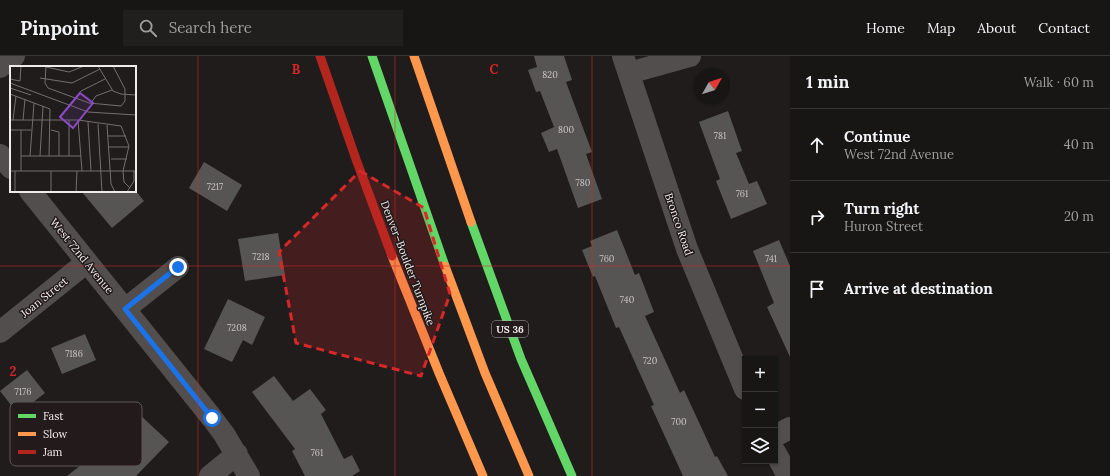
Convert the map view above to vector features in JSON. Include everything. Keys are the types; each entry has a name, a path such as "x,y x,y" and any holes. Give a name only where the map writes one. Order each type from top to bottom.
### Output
{"highway":[{"name":"Denver–Boulder Turnpike","path":"320,56 362,176 414,313 455,413 483,476"},
{"path":"372,56 456,297 493,391 529,476"},
{"name":"US 36","path":"414,56 501,306 572,476"}],"street":[{"path":"0,67 14,56"},
{"path":"626,64 690,56"},
{"name":"Bronco Road","path":"626,64 687,249 742,382"},
{"path":"0,155 10,167"},
{"name":"West 72nd Avenue","path":"31,192 212,418 237,454 249,476"},
{"name":"Joan Street","path":"0,332 87,262"},
{"path":"125,309 178,267"},
{"path":"778,434 790,428"},
{"path":"210,476 237,454"},
{"path":"778,458 788,476"}],"highlighted area":[{"path":"360,171 424,208 450,294 421,376 296,343 279,252"}],"building":[{"path":"534,56 564,56 572,80 566,82 592,152 586,154 602,199 578,208 557,149 549,152 541,133 554,127 540,91 536,92 528,70 537,67"},
{"path":"728,111 742,151 736,153 749,184 757,181 767,204 731,219 716,181 720,179 699,122"},
{"path":"204,162 242,185 227,211 189,188"},
{"path":"136,191 144,201 112,228 82,192"},
{"path":"617,230 635,275 639,273 654,312 645,316 680,393 684,390 715,457 717,456 728,476 683,476 651,406 654,405 619,327 616,328 595,276 593,277 582,250 592,246 590,241"},
{"path":"278,233 285,275 245,281 238,239"},
{"path":"779,240 790,266 790,357 767,307 774,303 753,251"},
{"path":"228,299 265,317 252,345 243,340 232,362 204,349"},
{"path":"85,334 96,360 62,374 51,348"},
{"path":"27,370 45,393 33,402 10,402 10,404 0,391"},
{"path":"274,376 293,401 310,389 326,410 321,414 344,459 352,455 360,471 352,476 305,476 292,451 295,449 252,392"},
{"path":"142,417 169,442 136,476 67,476 80,466 142,466"}],"traffic: fast":[{"path":"372,56 445,266"},
{"path":"471,222 521,359 572,476"}],"traffic: slow":[{"path":"414,56 471,222"},
{"path":"392,256 439,373 483,476"},
{"path":"445,266 485,373 529,476"}],"traffic: jam":[{"path":"320,56 392,256"}],"route":[{"path":"178,267 125,309 212,418"}]}
